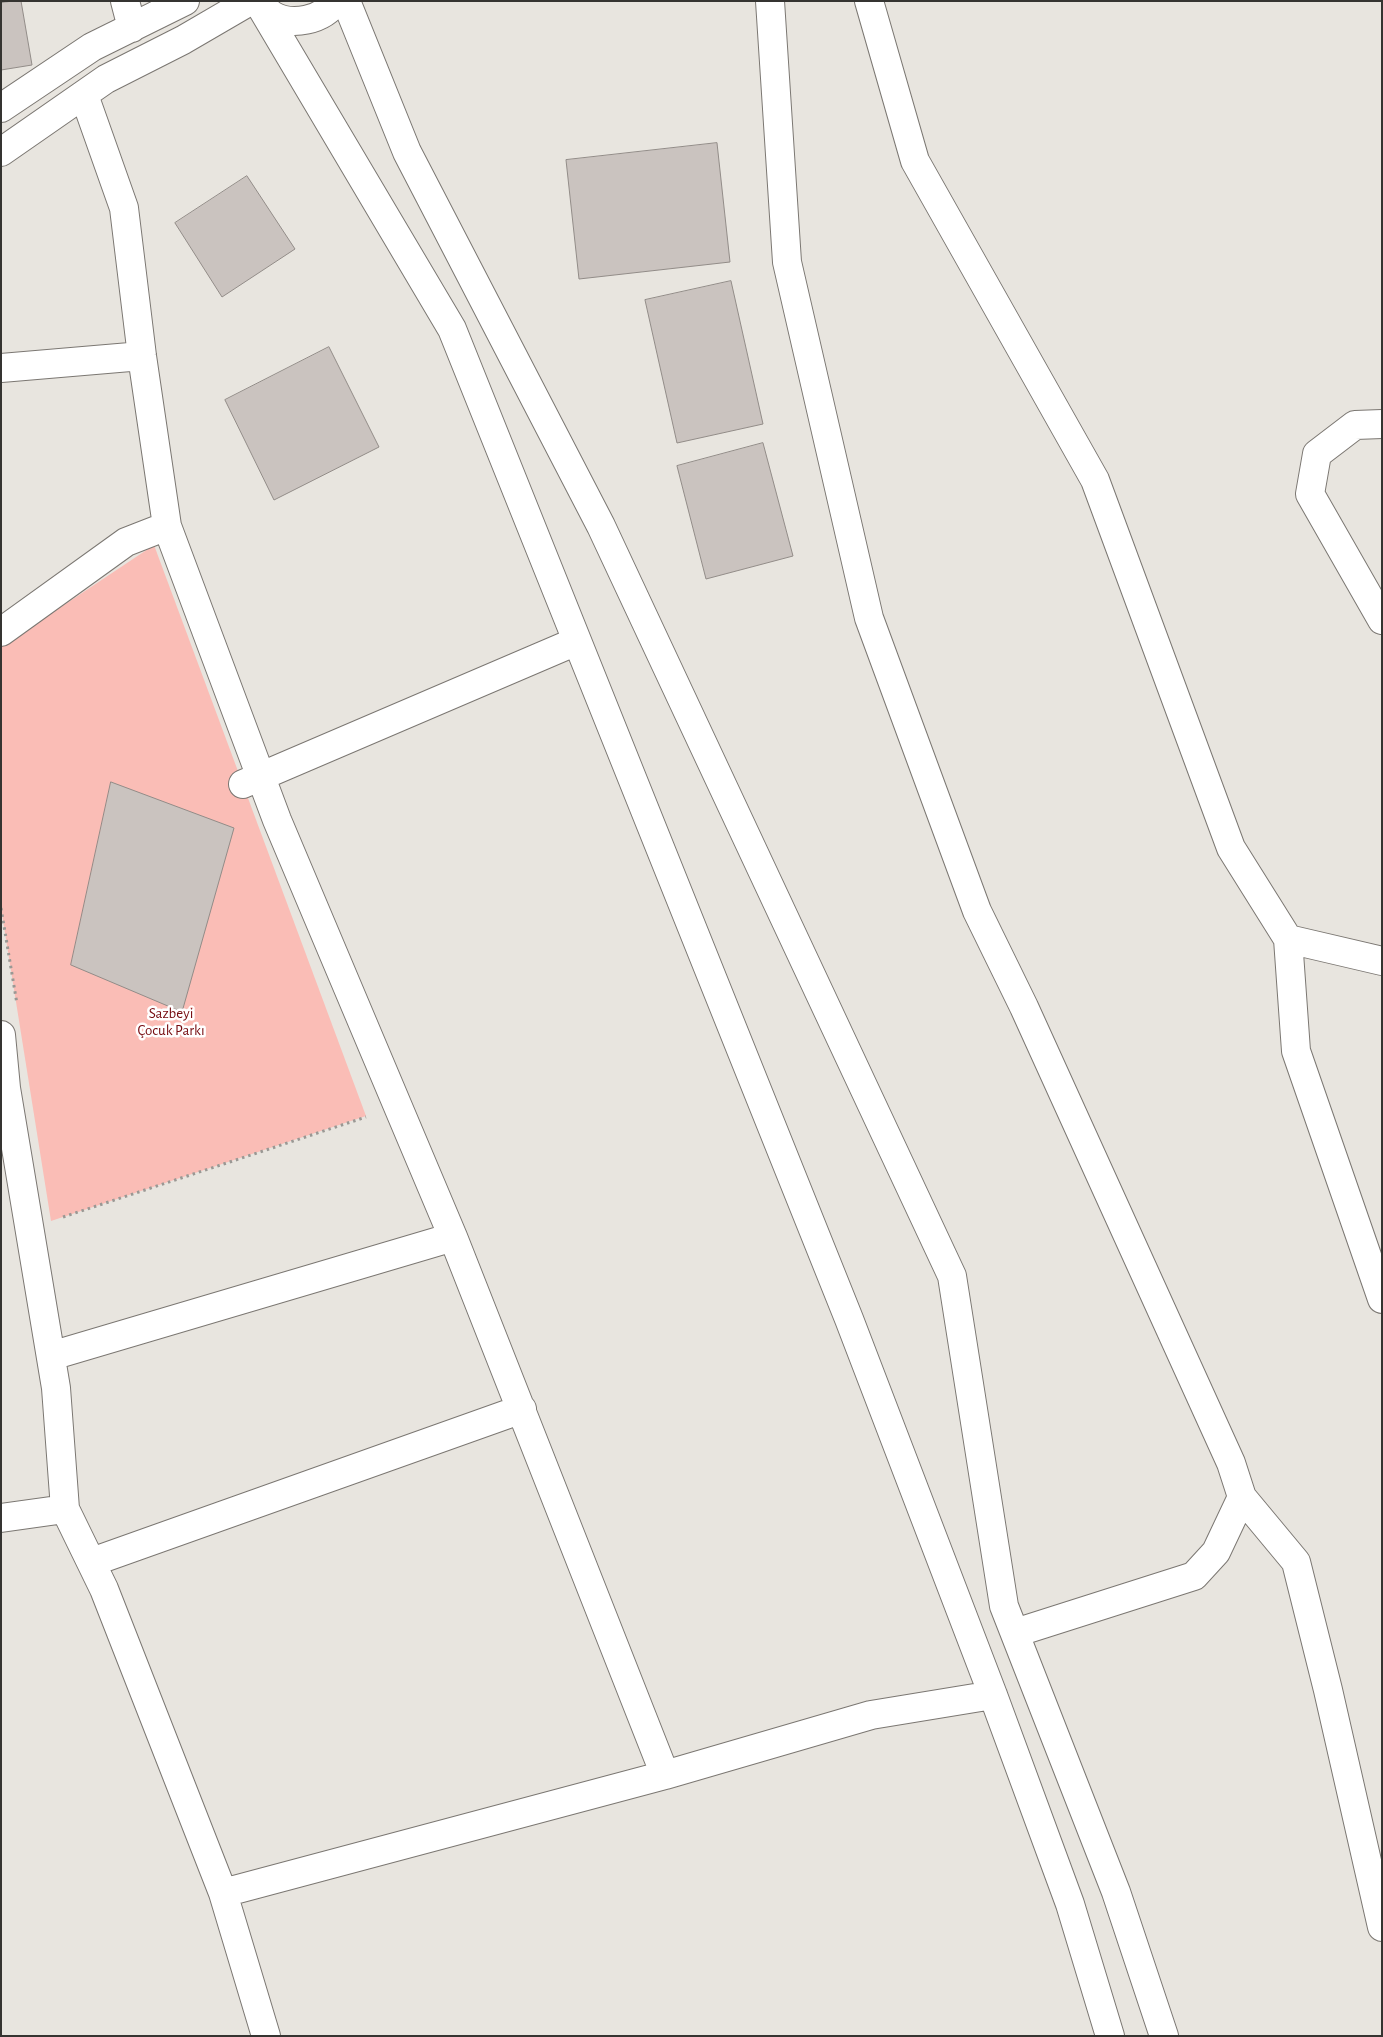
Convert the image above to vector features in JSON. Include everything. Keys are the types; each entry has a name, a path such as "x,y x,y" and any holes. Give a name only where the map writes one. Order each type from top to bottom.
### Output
{"street":[{"path":"125,1 132,28"},
{"path":"1,108 92,47 185,1"},
{"path":"256,2 273,15 288,20 305,20 321,15 336,1"},
{"path":"346,1 406,152 601,526 952,1276 1004,1606 1116,1892 1164,2036"},
{"path":"770,1 787,262 869,618 977,911 1028,1016 1227,1454 1242,1498 1296,1562 1328,1690 1382,1927"},
{"path":"870,1 914,161 1095,480 1231,848 1288,939 1296,1051 1382,1299"},
{"path":"1,152 106,79 256,2"},
{"path":"256,2 452,329 850,1319 1070,1904 1110,2036"},
{"path":"84,95 124,208 142,356 167,526 251,780 277,820 453,1236 665,1775"},
{"path":"1,368 142,356"},
{"path":"1382,424 1355,425 1317,454 1310,494 1382,620"},
{"path":"1,632 126,542 167,526"},
{"path":"251,780 577,641"},
{"path":"1288,939 1382,961"},
{"path":"1,1035 6,1088 56,1388 66,1508 92,1562 223,1894 266,2036"},
{"path":"51,1356 453,1236"},
{"path":"92,1562 522,1409"},
{"path":"1014,1633 1194,1576 1216,1552 1242,1498"},
{"path":"1,1518 66,1508"},
{"path":"223,1894 665,1775 871,1715 993,1695"}],"path":[{"path":"60,1218 366,1116"}],"green space":[{"name":"Sazbeyi Çocuk Parkı","path":"154,545 366,1116 51,1221 1,908 1,647"}],"building":[{"path":"21,1 32,65 1,70 1,3"},
{"path":"717,143 730,262 579,279 566,160"},
{"path":"247,176 295,249 222,297 175,223"},
{"path":"731,281 763,424 677,443 645,300"},
{"path":"329,347 379,447 274,500 225,400"},
{"path":"763,443 793,556 706,579 677,466"},
{"path":"111,782 234,828 182,1012 71,965"}]}
